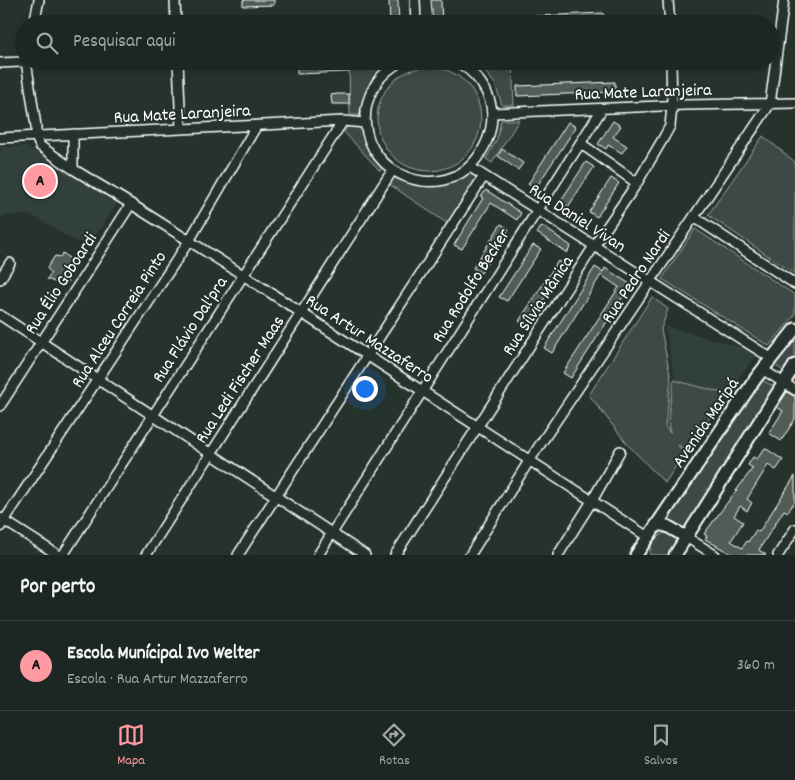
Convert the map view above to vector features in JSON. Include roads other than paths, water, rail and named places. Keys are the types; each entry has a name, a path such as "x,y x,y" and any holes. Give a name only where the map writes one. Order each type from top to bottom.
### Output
{"main road":[{"name":"Avenida Maripá","path":"636,555 762,369 795,329"},
{"path":"675,555 795,365"},
{"path":"657,524 667,526 686,537"},
{"path":"646,540 646,555"}],"street":[{"path":"36,15 39,0"},
{"path":"175,0 176,15"},
{"path":"415,0 416,15"},
{"path":"668,0 669,15"},
{"name":"Rua Pedro Nardi","path":"780,30 784,0"},
{"path":"0,63 15,62"},
{"path":"27,70 36,136"},
{"path":"178,70 181,129"},
{"path":"389,70 374,86 367,104 365,123 370,141 379,158 392,171 411,180 432,182 452,178 470,167 483,152 490,133 492,114 489,99 483,86 469,70"},
{"name":"Rua Sílvia Mânica","path":"395,555 594,246 637,183 664,138 670,126 672,107 671,70"},
{"name":"Rua Pedro Nardi","path":"470,555 530,461 770,104 775,70"},
{"name":"Rua Mate Laranjeira","path":"492,114 602,108 795,103"},
{"name":"Rua Rodolfo Becker","path":"318,555 602,108"},
{"name":"Rua Mate Laranjeira","path":"0,138 343,121 365,123"},
{"name":"Rua Flávio Dal'pra","path":"63,555 343,121"},
{"name":"Rua Alceu Correia Pinto","path":"1,522 189,241 257,125"},
{"path":"72,134 73,169"},
{"name":"Rua Artur Mazzaferro","path":"36,136 40,146 73,169 243,275 592,501 646,540"},
{"path":"580,144 637,183"},
{"name":"Rua Daniel Vivan","path":"470,167 771,358"},
{"name":"Rua Ledi Fischer Maas","path":"146,555 392,171"},
{"path":"238,555 484,176"},
{"name":"Rua Élio Goboardi","path":"0,406 131,204"},
{"path":"694,217 795,284"},
{"path":"0,279 10,262"},
{"path":"0,315 364,555"},
{"path":"762,369 795,390"},
{"path":"558,555 592,501 620,451"},
{"path":"1,522 58,555"},
{"path":"778,555 795,529"},
{"path":"686,537 715,555"}],"place":[{"name":"Escola Munícipal Ivo Welter","path":"40,181"}]}
